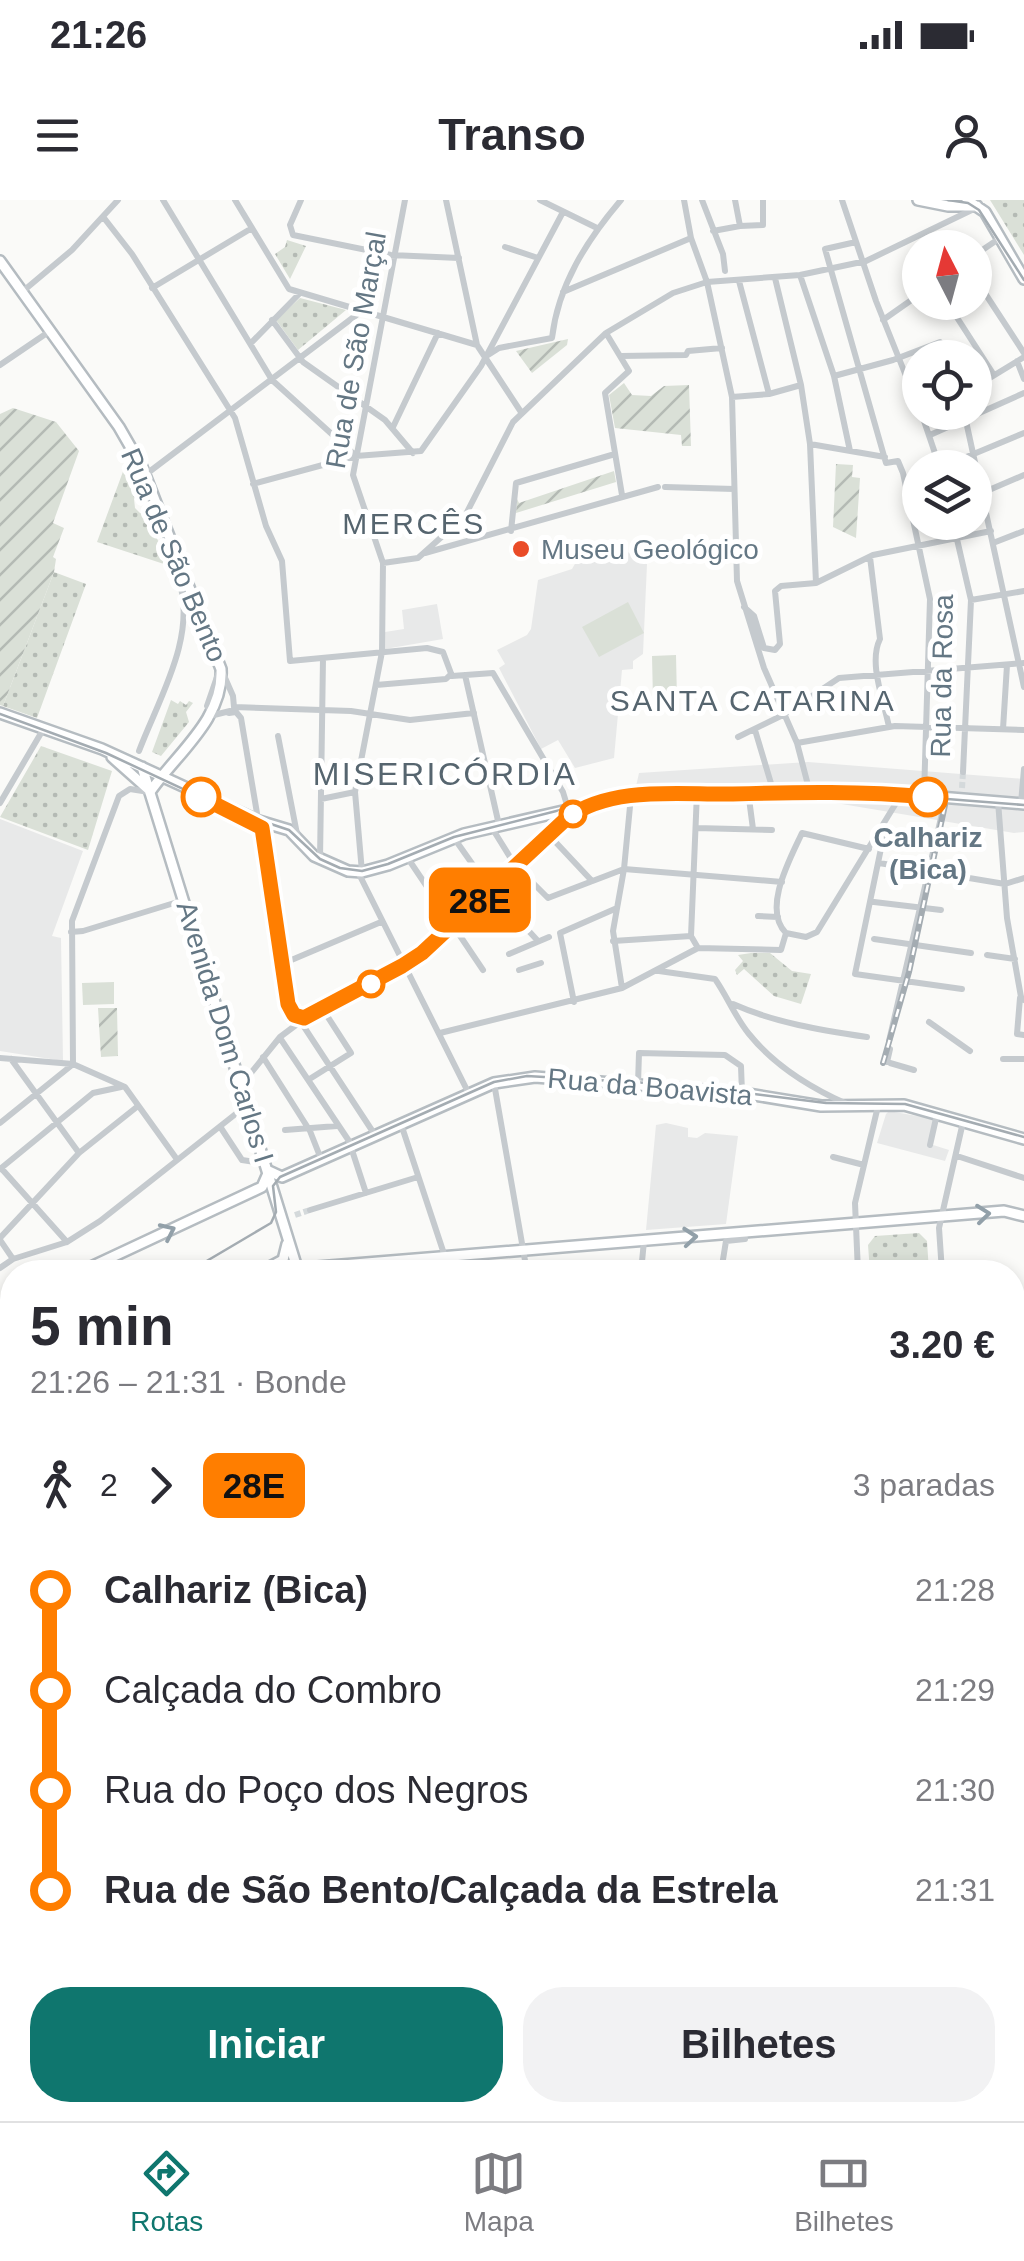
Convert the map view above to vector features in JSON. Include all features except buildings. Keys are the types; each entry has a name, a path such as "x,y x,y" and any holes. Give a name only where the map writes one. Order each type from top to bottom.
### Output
{"street":[{"path":"22,292 104,218 118,200"},
{"path":"163,200 272,380 356,456"},
{"path":"301,200 290,231 295,236 395,255 458,258"},
{"name":"Rua de São Marçal","path":"384,563 353,475 405,200"},
{"path":"446,200 477,344 520,412"},
{"path":"540,200 597,228"},
{"path":"486,356 499,348 552,338 560,293 597,228 622,200"},
{"path":"684,200 732,397 738,580 764,668 786,714 809,789"},
{"path":"702,200 723,254 725,271"},
{"path":"735,200 740,226"},
{"path":"714,232 762,225 762,200"},
{"path":"842,200 902,368"},
{"path":"918,200 979,207"},
{"path":"967,200 979,207 1024,279"},
{"path":"236,201 290,289 477,344"},
{"path":"469,1094 402,965 360,872 356,792 382,652 384,563 414,560 465,516 520,412 606,333 673,294 706,282 800,275 863,262 979,207"},
{"path":"253,484 356,456 414,453 424,448 486,356 563,212"},
{"path":"104,218 132,254 231,410 266,526 282,561 290,661 436,650 443,652 450,675"},
{"path":"152,288 252,228"},
{"path":"560,293 692,238"},
{"path":"992,243 1000,238"},
{"path":"856,242 826,249 886,460"},
{"path":"505,247 538,258"},
{"path":"1010,254 1024,267"},
{"name":"Rua de São Bento","path":"0,261 119,427 145,475 234,696 232,710 241,718 289,1004 375,1135"},
{"path":"800,275 834,376 850,452"},
{"path":"774,278 801,385 810,444 816,583"},
{"path":"739,281 769,394"},
{"path":"251,343 300,293"},
{"path":"884,320 902,307"},
{"path":"992,307 1022,357 1024,378"},
{"path":"145,475 363,310"},
{"path":"272,320 300,358 392,426 414,453"},
{"path":"959,320 994,375 1022,357"},
{"path":"0,364 50,331"},
{"path":"392,426 438,333"},
{"path":"606,333 630,371 605,394 622,496"},
{"path":"620,356 686,355 688,351 722,348"},
{"path":"834,376 902,356"},
{"path":"732,397 769,394 801,385"},
{"path":"992,405 1024,393"},
{"path":"928,430 935,450"},
{"path":"930,435 939,430"},
{"path":"985,450 1024,434"},
{"path":"810,444 898,461 902,470"},
{"path":"510,531 516,484 615,454"},
{"path":"992,489 1024,475"},
{"path":"424,553 661,487 734,489"},
{"path":"994,543 1024,530"},
{"path":"992,535 1024,687"},
{"path":"918,540 930,599 924,795"},
{"path":"744,606 754,616 764,648 775,650 780,644 774,591 781,586 816,583 870,558 952,540"},
{"name":"Rua da Rosa","path":"957,540 971,600 963,772"},
{"path":"870,558 880,639 876,644 878,675 889,726"},
{"path":"139,750 182,639 186,602 180,580"},
{"path":"971,600 1024,590"},
{"path":"320,860 323,658"},
{"path":"738,737 786,714 839,678 1022,664"},
{"path":"1003,729 1006,665"},
{"path":"150,792 212,714 221,670"},
{"path":"376,685 446,679 450,675 494,675 563,792 569,812"},
{"path":"465,676 495,827 515,866 548,898 624,869 782,882"},
{"path":"212,714 232,710 322,710 410,720 474,714"},
{"path":"0,713 102,749 259,822 289,830 320,860 339,869 360,872 454,837 634,794 809,789 962,793 1022,803 1024,768"},
{"path":"797,744 889,726 1024,730"},
{"path":"0,803 44,728"},
{"path":"755,730 774,790"},
{"path":"278,736 298,840"},
{"path":"102,749 150,792"},
{"name":"Avenida Dom Carlos I","path":"142,767 295,1260"},
{"path":"74,1064 71,932 75,912 119,796 130,789 150,792"},
{"path":"748,791 753,830"},
{"path":"321,799 356,792"},
{"path":"697,792 691,936 698,948"},
{"path":"786,934 806,936 817,932 902,793"},
{"path":"622,988 613,941 634,794"},
{"path":"998,801 1014,959 1021,971 1017,1034 1024,1035"},
{"path":"914,1070 888,1063 889,1045 944,804"},
{"path":"242,1084 280,1037 322,1008 402,965 490,890 569,812"},
{"path":"696,828 772,830"},
{"path":"882,828 884,834 854,974 962,989"},
{"path":"440,1033 622,988 698,948 780,950 786,934 778,918 782,882 803,832 869,849"},
{"path":"547,836 592,880"},
{"path":"454,837 490,890 538,942"},
{"path":"408,857 484,970"},
{"path":"878,863 1005,884 1024,878"},
{"path":"71,932 184,900"},
{"path":"874,902 941,910"},
{"path":"574,1002 560,933 617,908"},
{"path":"758,916 778,918"},
{"path":"282,964 381,922"},
{"path":"613,941 691,936"},
{"path":"509,954 549,937"},
{"path":"874,939 971,954"},
{"path":"987,956 1014,959"},
{"path":"519,970 541,964"},
{"path":"658,971 715,979 747,1032 764,1050 820,1093 850,1106"},
{"path":"731,1004 776,1020 867,1037"},
{"path":"308,1080 351,1053 322,1008"},
{"path":"929,1022 970,1051"},
{"path":"280,1037 351,1145 366,1193"},
{"path":"638,1084 640,1053 725,1055 742,1066 742,1093"},
{"path":"0,1058 74,1064 125,1087 176,1158"},
{"path":"11,1058 80,1153"},
{"path":"263,1058 308,1128 321,1159"},
{"path":"1003,1059 1024,1059"},
{"path":"0,1122 74,1064"},
{"name":"Rua da Boavista","path":"269,1171 282,1178 494,1083 554,1076 742,1093 834,1106 904,1106 1024,1139"},
{"path":"494,1083 525,1260"},
{"path":"67,1242 0,1168 93,1093 125,1087"},
{"path":"138,1106 80,1153 0,1239 14,1259 67,1242 100,1221 248,1104"},
{"path":"857,1260 854,1203 879,1104"},
{"path":"930,1145 938,1113"},
{"path":"941,1260 938,1228 964,1121"},
{"path":"401,1124 445,1260"},
{"path":"284,1130 338,1126"},
{"path":"221,1128 242,1160 254,1162 264,1156"},
{"path":"957,1156 1024,1178"},
{"path":"833,1157 864,1165"},
{"path":"106,1260 262,1188 269,1171"},
{"path":"310,1210 418,1177"},
{"path":"413,1260 1004,1211 1024,1216"},
{"path":"282,1219 295,1215"},
{"path":"723,1260 726,1241 745,1239 744,1232"},
{"path":"284,1260 287,1236"},
{"path":"642,1260 644,1241"}],"shaded area":[{"path":"990,200 1024,200 1024,255"},
{"path":"287,240 306,246 290,279 275,254 285,247"},
{"path":"300,298 346,310 298,350 276,320"},
{"path":"568,339 567,345 532,373 516,351"},
{"path":"624,383 632,395 651,396 664,386 689,385 691,446 682,446 681,435 615,428 609,395"},
{"path":"13,408 56,422 79,451 53,523 64,528 53,557 54,572 3,706 0,414"},
{"path":"128,458 144,491 134,499 135,508 140,513 151,513 152,528 170,566 97,542"},
{"path":"836,464 853,465 852,477 860,478 856,538 833,527"},
{"path":"614,471 616,482 516,513 517,499 519,503"},
{"path":"615,544 647,564 643,654 633,661 633,669 622,670 614,758 575,768 558,740 541,749 499,668 505,664 497,650 527,635 531,629 538,580 572,569 576,562 574,553"},
{"path":"54,572 86,584 37,718 3,706"},
{"path":"628,602 644,633 599,657 582,627"},
{"path":"437,604 443,639 385,649 385,632 404,629 402,610"},
{"path":"676,655 677,700 653,700 652,656"},
{"path":"171,700 178,704 193,703 186,712 189,722 161,756 152,752"},
{"path":"41,746 112,771 88,850 0,817"},
{"path":"808,762 1024,779 1024,832 824,801 633,800 639,773"},
{"path":"0,819 83,851 52,936 61,938 63,1061 0,1051"},
{"path":"770,953 792,971 811,974 801,1004 774,996 744,969 737,975 735,970 743,961 738,955"},
{"path":"114,982 114,1004 83,1005 82,983"},
{"path":"98,1008 117,1008 118,1056 101,1057"},
{"path":"889,1111 934,1119 930,1144 949,1150 945,1161 877,1143"},
{"path":"656,1125 688,1128 688,1137 697,1138 705,1133 738,1136 726,1224 646,1230"},
{"path":"919,1233 927,1241 928,1260 869,1260 868,1245 875,1236"}],"tunnel":[{"path":"962,788 963,772"},
{"path":"295,1215 310,1210"}],"tram line":[{"path":"948,200 968,203 979,210 1024,280"},
{"path":"0,714 106,753 260,825 286,996 291,1010 301,1018 371,984 421,953 567,819 593,805 648,795 844,791 1024,805"},
{"name":"28E","path":"201,797 262,828 288,1004 294,1015 304,1018 422,953 567,818 593,805 648,794 798,790 928,797"},
{"path":"253,818 289,830 320,859 340,868 362,871 454,837 576,806"},
{"path":"208,1260 271,1223 276,1212 273,1186 280,1177 494,1082 527,1076 682,1085 826,1103 905,1104 1024,1137"}],"railway":[{"path":"883,1063 909,972 945,805"}],"place":[{"name":"Museu Geológico","path":"521,549"},
{"name":"Calhariz (Bica)","path":"928,797"}],"district":[{"name":"MERCÊS","path":"414,523"},
{"name":"SANTA CATARINA","path":"753,700"},
{"name":"MISERICÓRDIA","path":"445,774"}]}
